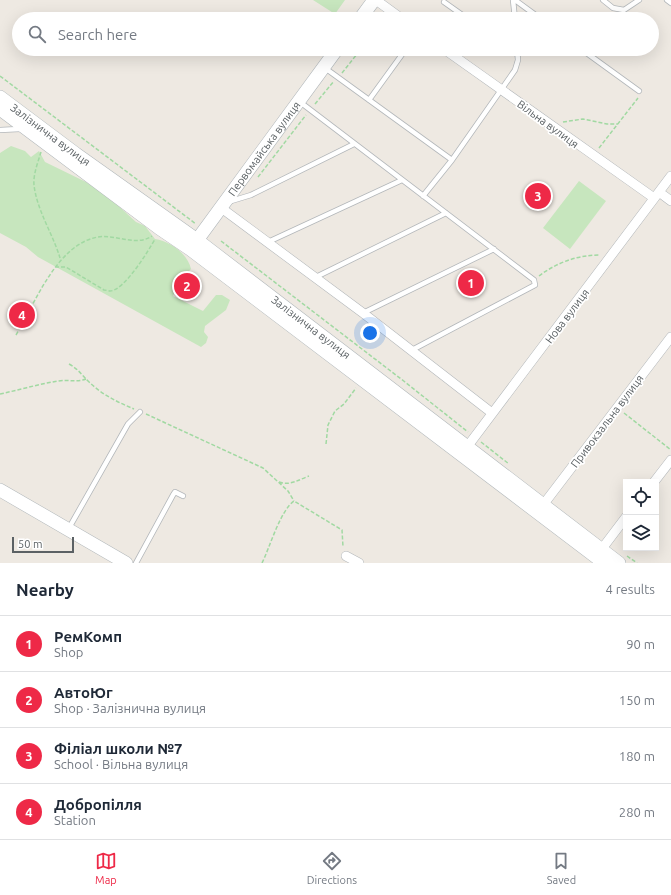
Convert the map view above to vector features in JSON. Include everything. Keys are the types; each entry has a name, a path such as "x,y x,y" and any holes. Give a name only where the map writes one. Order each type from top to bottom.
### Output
{"main road":[{"path":"366,12 375,0"},
{"name":"Первомайська вулиця","path":"194,244 221,205 332,56"},
{"name":"Залізнична вулиця","path":"0,97 194,244 468,446 601,550 622,559"},
{"name":"Залізнична вулиця","path":"0,109 158,228 194,244 362,379 468,446 604,563"},
{"path":"0,490 126,563"}],"street":[{"path":"375,0 392,12"},
{"name":"Вільна вулиця","path":"454,56 597,160 656,195 671,201"},
{"name":"Нова вулиця","path":"468,446 671,176"},
{"path":"221,205 412,350 492,413"},
{"name":"Привокзальна вулиця","path":"543,505 671,337"},
{"path":"656,479 671,460"},
{"path":"601,550 623,521"},
{"path":"346,556 359,563"}],"lane":[{"path":"514,0 515,12"},
{"path":"514,0 531,12"},
{"path":"604,0 613,8 624,10 639,0"},
{"path":"667,0 671,3"},
{"path":"444,1 459,12"},
{"path":"369,100 401,56"},
{"path":"423,196 452,160 515,70 518,56"},
{"path":"591,56 639,91"},
{"path":"324,67 452,160"},
{"path":"298,101 534,280 535,285 412,350"},
{"path":"0,130 25,128"},
{"path":"221,205 251,195 354,144"},
{"path":"268,242 402,180"},
{"path":"316,277 446,213"},
{"path":"363,313 494,249"},
{"path":"68,530 128,424 140,412"},
{"path":"136,563 175,492 183,496"}],"path":[{"path":"253,182 355,56"},
{"path":"0,76 198,226"},
{"path":"597,160 597,151 607,136 619,124 638,99 639,91"},
{"path":"549,125 582,119 607,124 619,124"},
{"path":"44,143 37,164 34,184 37,202 55,241 60,259"},
{"path":"16,335 55,267 60,259 78,245 98,237 145,240 155,233 156,239 129,277 117,288 111,291 104,290 66,267 55,267"},
{"path":"221,241 405,382 468,446 512,467"},
{"path":"534,280 550,268 571,259 589,255 613,255"},
{"path":"69,364 81,371 86,379 104,394 263,468 288,491 294,501 342,530 343,550 346,556"},
{"path":"0,394 50,382 64,380 77,382 86,379"},
{"path":"326,444 328,425 335,411 349,399 362,379"},
{"path":"618,408 671,450"},
{"path":"277,482 285,484 293,483 309,476"},
{"path":"262,563 278,526 290,504 294,501"},
{"path":"622,559 636,563"}],"green space":[{"path":"313,0 345,0 336,12 332,12"},
{"path":"11,146 25,151 31,157 39,151 45,162 86,182 111,199 136,222 145,226 155,239 167,242 178,249 186,258 191,269 180,280 173,296 203,311 216,295 222,295 230,300 226,310 205,326 204,332 208,337 206,343 201,347 38,257 26,247 0,233 0,153"},
{"path":"579,181 606,201 570,249 543,228"}],"place":[{"name":"Філіал школи №7","path":"538,196"},
{"name":"РемКомп","path":"471,283"},
{"name":"АвтоЮг","path":"187,286"},
{"name":"Добропілля","path":"22,315"}]}
